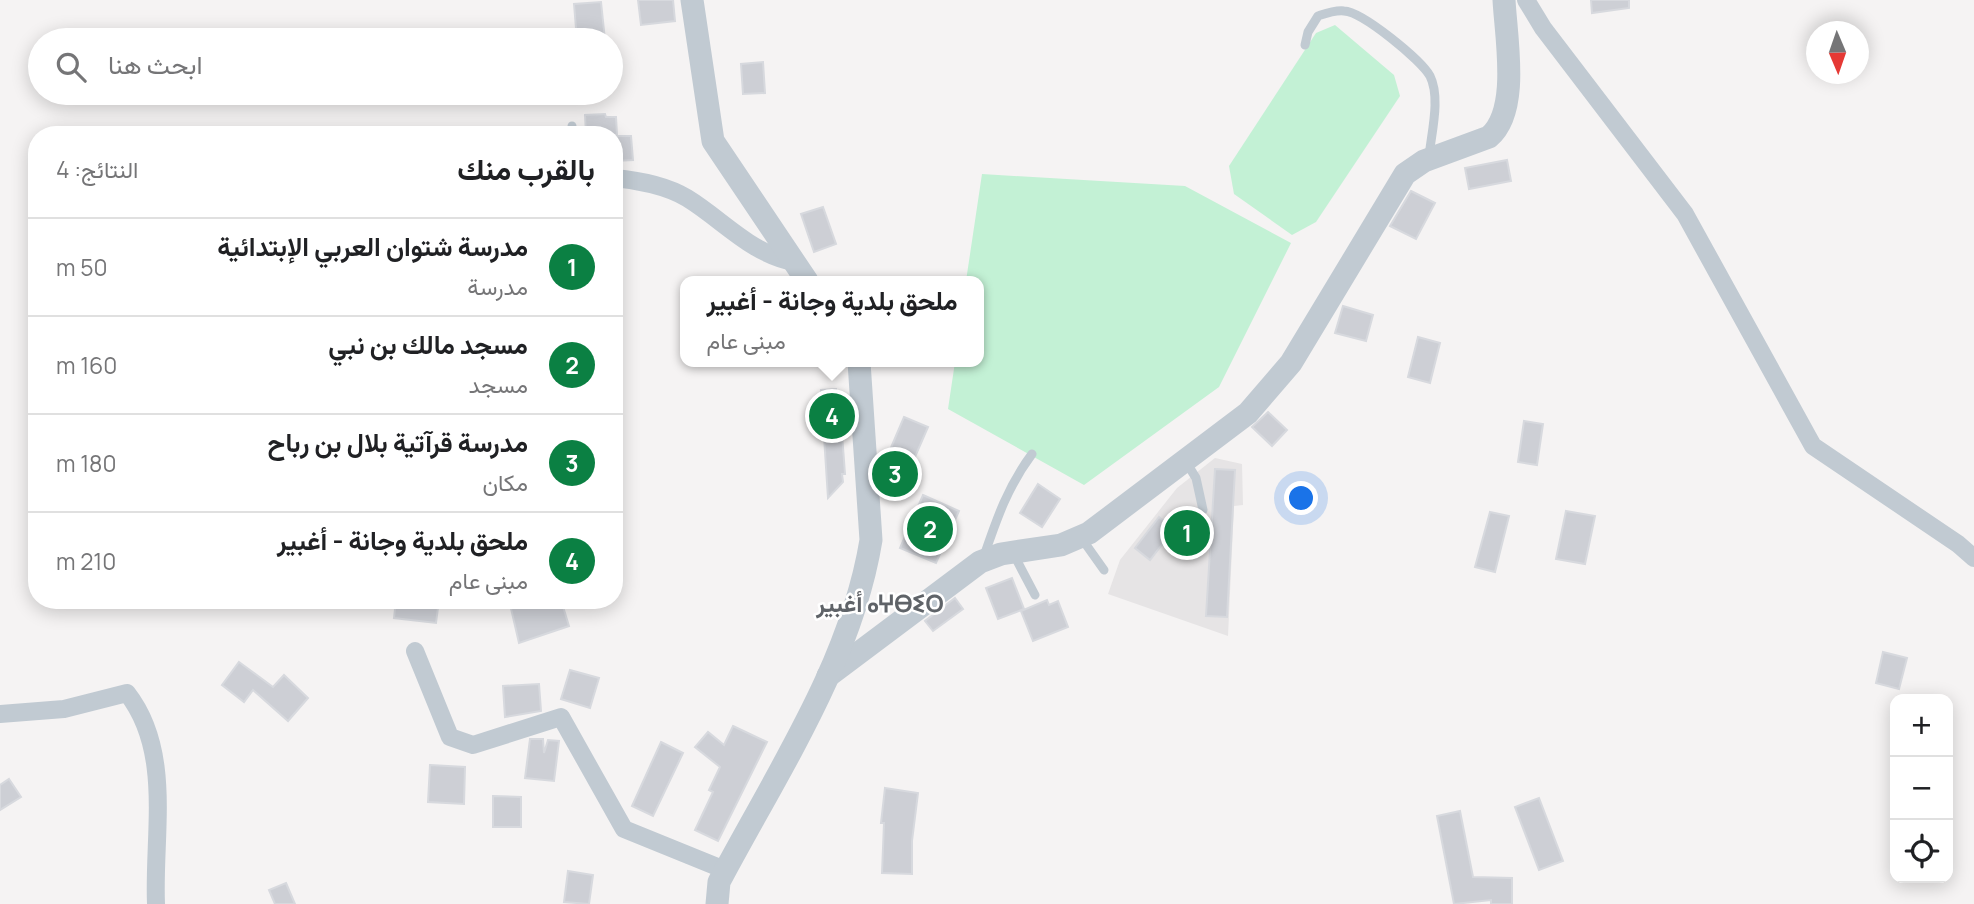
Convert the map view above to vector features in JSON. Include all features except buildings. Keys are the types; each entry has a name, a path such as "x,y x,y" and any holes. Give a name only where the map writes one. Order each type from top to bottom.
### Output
{"street":[{"path":"692,0 713,141 801,275"},
{"path":"828,676 983,561 1012,552 1061,545 1081,537 1230,429 1279,381 1396,184 1414,167 1429,159 1489,137 1504,118 1508,107 1504,0"},
{"path":"1527,0 1543,28 1685,214 1813,446 1958,544 1974,558"},
{"path":"623,179 635,180 686,198 758,249 801,275"},
{"path":"717,904 719,882 828,676 867,566 871,540 859,367"},
{"path":"415,651 450,737 473,745 561,717 624,829 725,870"},
{"path":"0,714 64,709 127,693 142,713 159,796 156,904"}],"lane":[{"path":"1305,45 1308,33 1318,16 1347,10 1369,21 1394,40 1430,75 1434,93 1429,159"},
{"path":"983,561 1001,504 1013,480 1032,454"},
{"path":"1186,462 1196,478 1203,510"},
{"path":"1081,537 1104,570"},
{"path":"1012,552 1035,595"}],"shaded area":[{"path":"1215,458 1242,464 1243,505 1234,506 1228,636 1108,594 1120,560 1177,488"}],"green space":[{"path":"1335,25 1394,75 1400,96 1316,222 1292,235 1234,194 1229,166 1316,33"},
{"path":"982,174 1185,186 1291,243 1219,387 1084,485 948,409 954,367 984,367 984,276 967,276"}],"place":[{"name":"ملحق بلدية وجانة - أغبير","path":"832,416"},
{"name":"مدرسة قرآتية بلال بن رباح","path":"895,474"},
{"name":"مسجد مالك بن نبي","path":"930,529"},
{"name":"مدرسة شتوان العربي الإبتدائية","path":"1187,533"}],"district":[{"name":"أغبير ⴰⵖⴱⵉⵔ","path":"880,604"}]}
